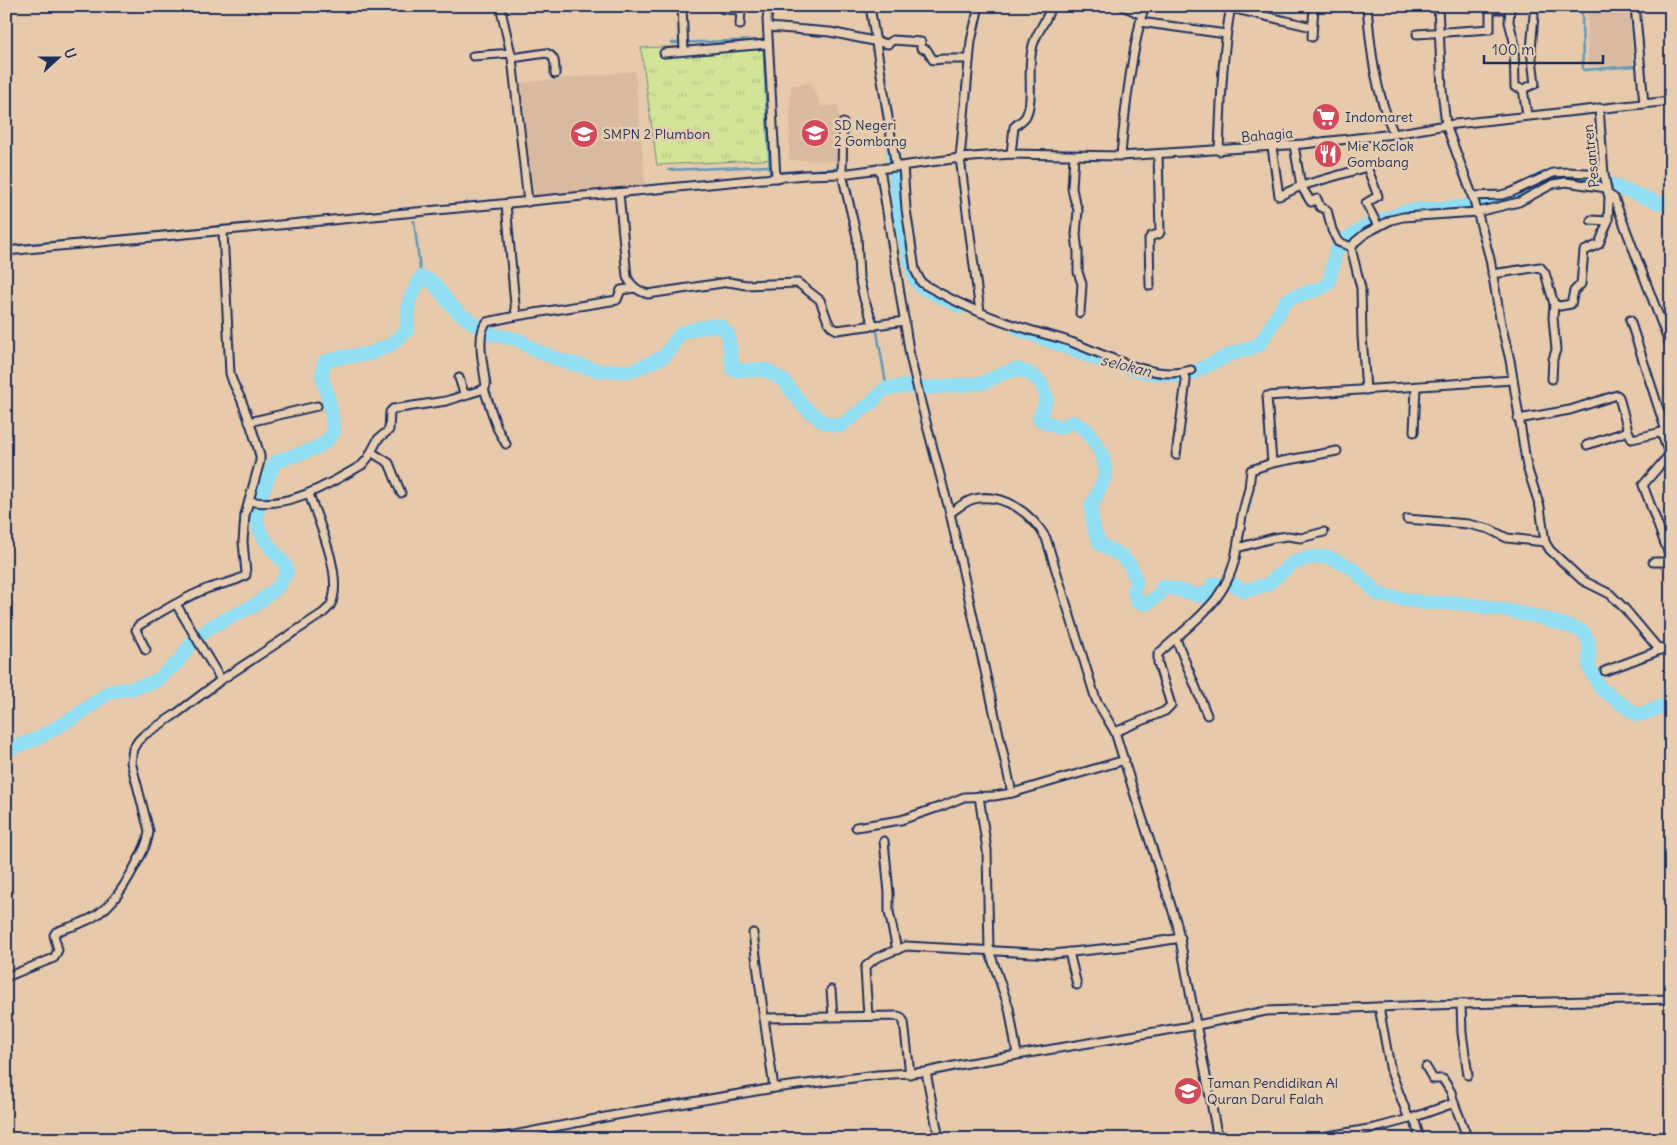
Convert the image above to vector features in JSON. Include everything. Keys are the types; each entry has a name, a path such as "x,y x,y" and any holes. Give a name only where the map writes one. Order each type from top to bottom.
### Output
{"street":[{"path":"500,6 512,55 528,202"},
{"path":"682,6 684,50"},
{"path":"723,6 723,9 741,10 740,25"},
{"path":"769,6 767,19 768,44 776,178"},
{"path":"870,6 896,167 914,263 921,282 936,292 980,312 1025,329 1070,341 1128,365 1184,376"},
{"path":"979,6 970,42 960,158 980,312"},
{"path":"1011,154 1014,127 1025,117 1029,100 1029,66 1032,48 1049,15 1051,6"},
{"path":"1123,6 1141,18 1226,34"},
{"path":"1122,156 1126,97 1144,6"},
{"path":"1312,37 1314,6"},
{"path":"1367,6 1376,83 1386,116 1394,134"},
{"path":"1635,6 1644,104"},
{"path":"1219,151 1226,34 1231,7 1312,27"},
{"path":"1440,7 1442,90 1446,125 1473,198 1492,274 1513,380 1527,467 1540,507 1545,542 1550,550 1582,580 1610,594 1652,642 1663,649 1671,650"},
{"path":"1417,34 1440,34 1490,29 1490,9 1510,7 1509,22 1514,42 1515,86 1523,88 1535,84 1531,50 1534,15"},
{"path":"768,27 830,32 888,44 893,40 921,42 922,48 927,50 933,60 969,58"},
{"path":"664,53 768,44"},
{"path":"473,56 546,53 554,59 555,74"},
{"path":"1523,88 1527,116"},
{"name":"Bahagia","path":"6,251 776,178 842,174 960,158 1011,154 1122,156 1272,147 1394,134 1446,125 1671,101"},
{"name":"Pesantren","path":"1599,108 1605,182 1671,348"},
{"path":"843,123 842,174 857,237 864,300 877,326"},
{"path":"1294,145 1301,186 1311,202 1317,199 1320,207 1327,210 1332,230 1338,242 1352,247"},
{"path":"1272,147 1279,196 1301,186 1367,167 1378,196 1366,203 1376,224"},
{"path":"1150,286 1149,239 1150,236 1160,232 1158,154"},
{"path":"1074,156 1072,188 1078,210 1076,235 1078,272 1082,284 1080,313"},
{"path":"880,168 910,356 950,513 1012,793"},
{"path":"1473,198 1512,192 1552,173 1568,172 1605,182"},
{"path":"1366,390 1361,288 1352,247 1361,236 1376,224 1402,217 1477,211 1519,202 1554,184 1566,182 1605,182"},
{"path":"619,194 627,277 635,288 648,294 730,282 746,285 798,283 820,300 828,322 837,330 905,321"},
{"path":"1554,304 1560,306 1572,303 1573,293 1581,284 1584,250 1599,244 1608,222 1611,197"},
{"path":"506,204 516,316"},
{"path":"1591,220 1608,222"},
{"path":"146,650 136,628 152,617 204,590 240,579 246,575 243,528 260,461 258,446 250,422 233,385 230,373 223,231"},
{"path":"1492,274 1540,267 1545,272 1554,304 1553,318 1556,350 1553,359 1552,379"},
{"path":"506,444 496,428 484,389 486,386 481,333 484,325 487,322 516,316 618,300 621,290 635,288"},
{"path":"1630,320 1666,431 1670,457 1643,485 1671,561 1653,562"},
{"path":"1176,455 1184,376 1191,370"},
{"path":"459,378 465,396"},
{"path":"1272,463 1266,396 1513,380"},
{"path":"1414,432 1416,387"},
{"path":"249,500 266,504 309,494 362,465 378,439 390,428 390,412 393,409 446,401 484,389"},
{"path":"1518,419 1570,410 1617,395 1628,431 1634,439 1666,431"},
{"path":"250,422 318,406"},
{"path":"1588,445 1628,431"},
{"path":"1115,732 1165,711 1171,705 1157,658 1158,654 1203,614 1227,583 1235,560 1242,516 1249,488 1250,471 1253,468 1272,463 1337,451"},
{"path":"371,452 389,463 401,493"},
{"path":"6,977 54,958 58,950 54,935 56,932 83,923 105,909 115,900 138,862 149,835 149,826 131,762 133,749 144,735 176,714 221,680 323,613 330,605 334,587 334,572 309,494"},
{"path":"950,513 974,499 998,499 1022,511 1032,519 1040,528 1049,547 1096,700 1115,732 1125,760 1136,802 1173,908 1181,938 1218,1139"},
{"path":"1407,518 1468,524 1489,529 1507,538 1545,542"},
{"path":"1237,548 1273,538 1288,536 1301,538 1324,532"},
{"path":"176,604 221,680"},
{"path":"1176,639 1207,715"},
{"path":"1605,671 1663,649"},
{"path":"856,827 901,820 964,797 1012,793 1125,760"},
{"path":"979,796 987,850 989,950 1009,1008 1017,1054"},
{"path":"884,841 889,912 897,950"},
{"path":"752,934 774,1088"},
{"path":"868,1016 866,966 876,958 897,950 914,946 1053,954 1181,938"},
{"path":"1069,952 1077,984"},
{"path":"832,990 833,1016"},
{"path":"492,1139 774,1088 877,1075 926,1072 1017,1054 1196,1025 1266,1011 1671,999"},
{"path":"1461,1004 1462,1033 1468,1075"},
{"path":"1379,1007 1391,1072 1420,1139"},
{"path":"764,1018 897,1016 903,1019 910,1074"},
{"path":"1426,1067 1433,1079 1443,1079 1451,1092 1468,1139"},
{"path":"926,1072 939,1139"},
{"path":"1310,1139 1375,1128 1411,1119 1454,1103"}],"shaded area":[{"path":"1587,6 1629,6 1633,66 1588,66"},
{"name":"SMPN 2 Plumbon","path":"635,71 645,184 533,197 521,83"},
{"name":"SD Negeri 2 Gombang","path":"811,83 821,106 838,105 842,161 789,160 791,85"}],"green space":[{"path":"767,43 780,159 657,165 641,48"}],"waterway":[{"path":"1582,6 1583,70 1635,66"},
{"path":"1631,6 1636,66"},
{"path":"671,43 763,40 770,173 846,168 861,239 861,253"},
{"path":"1670,105 1671,114"},
{"name":"selokan","path":"893,152 901,222 915,279 921,287 961,307"},
{"path":"669,170 770,166"},
{"name":"selokan","path":"1018,329 1105,362 1145,372 1186,376 1231,354 1259,345 1286,301 1322,288 1329,282 1336,251 1346,239 1367,226 1406,211 1471,206 1505,198 1521,193 1537,181 1554,174 1609,184 1671,207"},
{"path":"264,223 413,208"},
{"path":"414,221 421,277"},
{"path":"6,246 172,232"},
{"path":"6,750 36,739 75,717 109,692 134,688 156,681 178,662 193,641 212,626 255,605 278,587 287,572 286,566 262,535 257,515 264,487 275,462 314,449 324,443 334,431 330,405 322,376 324,362 342,357 369,354 392,344 407,330 409,301 421,277 433,282 459,313 487,333 519,340 534,350 566,362 600,371 632,371 665,356 680,334 697,328 719,325 728,334 733,370 766,370 784,381 803,406 823,422 840,426 871,403 884,389 903,386 925,388 983,383 1017,369 1031,374 1041,383 1047,398 1039,419 1060,428 1073,422 1087,430 1102,454 1106,475 1091,507 1093,526 1100,544 1122,556 1131,566 1137,583 1134,591 1137,602 1146,604 1160,594 1163,586 1201,596 1209,591 1213,584 1233,584 1244,591 1268,584 1293,563 1312,557 1328,557 1352,568 1379,595 1426,603 1459,603 1494,608 1539,617 1580,630 1585,634 1589,643 1589,666 1600,688 1637,715 1671,703"},
{"path":"866,293 869,304"},
{"path":"876,326 887,389"}],"place":[{"name":"Indomaret","path":"1326,117"},
{"name":"SD Negeri 2 Gombang","path":"815,133"},
{"name":"SMPN 2 Plumbon","path":"584,134"},
{"name":"Mie Koclok Gombang","path":"1328,154"},
{"name":"Taman Pendidikan Al Quran Darul Falah","path":"1188,1091"}]}
